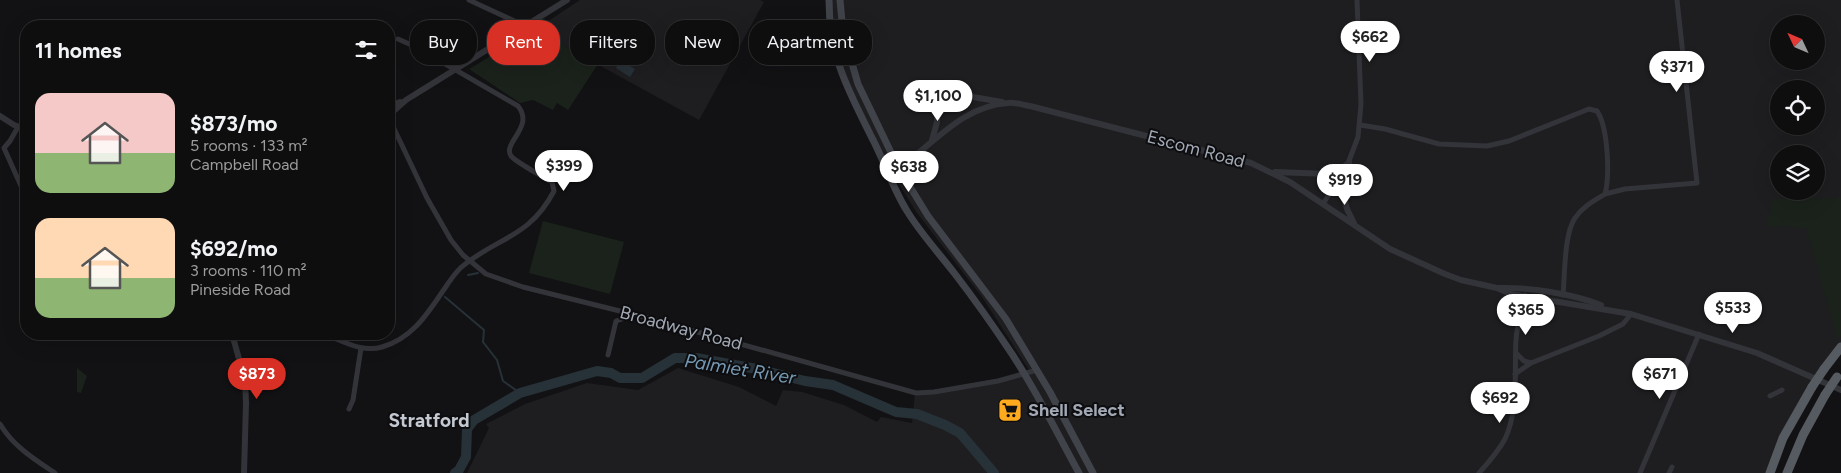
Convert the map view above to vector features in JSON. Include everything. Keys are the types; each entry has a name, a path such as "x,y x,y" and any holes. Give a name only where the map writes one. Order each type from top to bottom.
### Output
{"highway":[{"path":"1770,473 1783,438 1812,386 1841,347"},
{"path":"1787,473 1803,435 1825,395 1839,375"}],"main road":[{"path":"829,0 829,23 836,59 848,89 880,152 897,195 912,220 956,274 1038,395 1079,473"},
{"path":"840,0 843,32 858,84 899,169 928,216 1006,319 1037,370 1092,473"}],"street":[{"path":"470,0 512,20"},
{"path":"535,20 567,0"},
{"path":"1323,204 1349,163 1357,142 1360,125 1361,95 1357,0"},
{"path":"1563,294 1571,224 1581,210 1605,194 1625,190 1697,183 1677,0"},
{"path":"340,340 361,348 381,348 400,340 412,332 454,275 470,261 523,229 539,214 554,191 552,182 516,160 510,154 510,148 524,123 523,115 518,106 416,47 398,39"},
{"path":"395,110 406,100 487,49"},
{"path":"950,83 973,97 1009,102"},
{"path":"395,104 406,100"},
{"path":"932,141 937,122 938,100"},
{"name":"Escom Road","path":"888,175 899,169 958,121 990,106 1009,102 1053,111 1251,163 1271,172 1323,204 1390,249 1461,280 1497,288 1512,288 1525,293 1631,314 1699,334 1775,360 1841,390"},
{"path":"1360,125 1439,144 1487,146 1509,141 1589,109 1597,111 1602,124 1608,166 1605,194"},
{"path":"0,116 18,127 10,141 2,149 20,185"},
{"name":"Broadway Road","path":"395,129 451,240 470,261 486,274 523,288 634,315 916,393 934,392 998,381 1037,370"},
{"name":"Broadway Road","path":"395,133 398,136"},
{"path":"1271,172 1329,174 1336,172 1349,163"},
{"path":"1340,179 1347,209 1356,226"},
{"path":"1479,473 1504,441 1509,428 1513,406 1516,338 1525,293"},
{"name":"Escom Road","path":"1525,293 1563,294 1587,300 1613,310"},
{"path":"1515,374 1531,363 1599,336 1623,324 1631,314"},
{"path":"608,355 615,323 618,320 634,315"},
{"path":"1640,473 1699,334"},
{"path":"234,340 241,362 246,394 244,473"},
{"path":"349,409 353,400 361,348"},
{"path":"1515,353 1524,361 1531,363"},
{"path":"1770,396 1782,390"},
{"path":"0,424 23,451 55,473"},
{"path":"1668,473 1672,467"}],"shaded area":[{"path":"580,0 760,0 764,2 754,20 749,20 749,29 739,47 739,20 665,20 665,65 729,65 699,120 599,65 655,65 655,20 570,20 570,49 560,44 560,20 550,20"},
{"path":"829,0 1841,0 1841,346 1823,368 1770,473 467,473 489,428 486,424 525,404 587,383 638,390 678,368 739,387 776,406 783,390 802,392 844,405 877,422 881,417 912,423 915,393 1031,373 982,297 917,213 892,173 839,65 872,65 872,20 831,20"},
{"path":"560,43 570,49 570,65 597,65 568,110 557,103 553,110 533,100 520,103 469,69 487,58 487,65 560,65"},
{"path":"618,65 628,65 635,69 630,77 616,68"},
{"path":"1825,198 1841,198 1841,336 1838,340 1806,228 1766,226 1773,200 1825,200"},
{"path":"543,221 624,242 610,294 529,273"},
{"path":"77,368 87,376 81,393 77,392"}],"waterway":[{"path":"468,275 478,273"},
{"path":"445,297 484,330 483,342 497,360 503,381 520,393"},
{"name":"Palmiet River","path":"455,473 459,470 466,457 467,429 474,420 520,393 597,371 611,373 620,378 642,378 675,358 696,358 833,385 896,412 917,414 960,433 994,473"}],"place":[{"name":"Shell Select","path":"1010,410"}],"district":[{"name":"Stratford","path":"429,420"}]}
